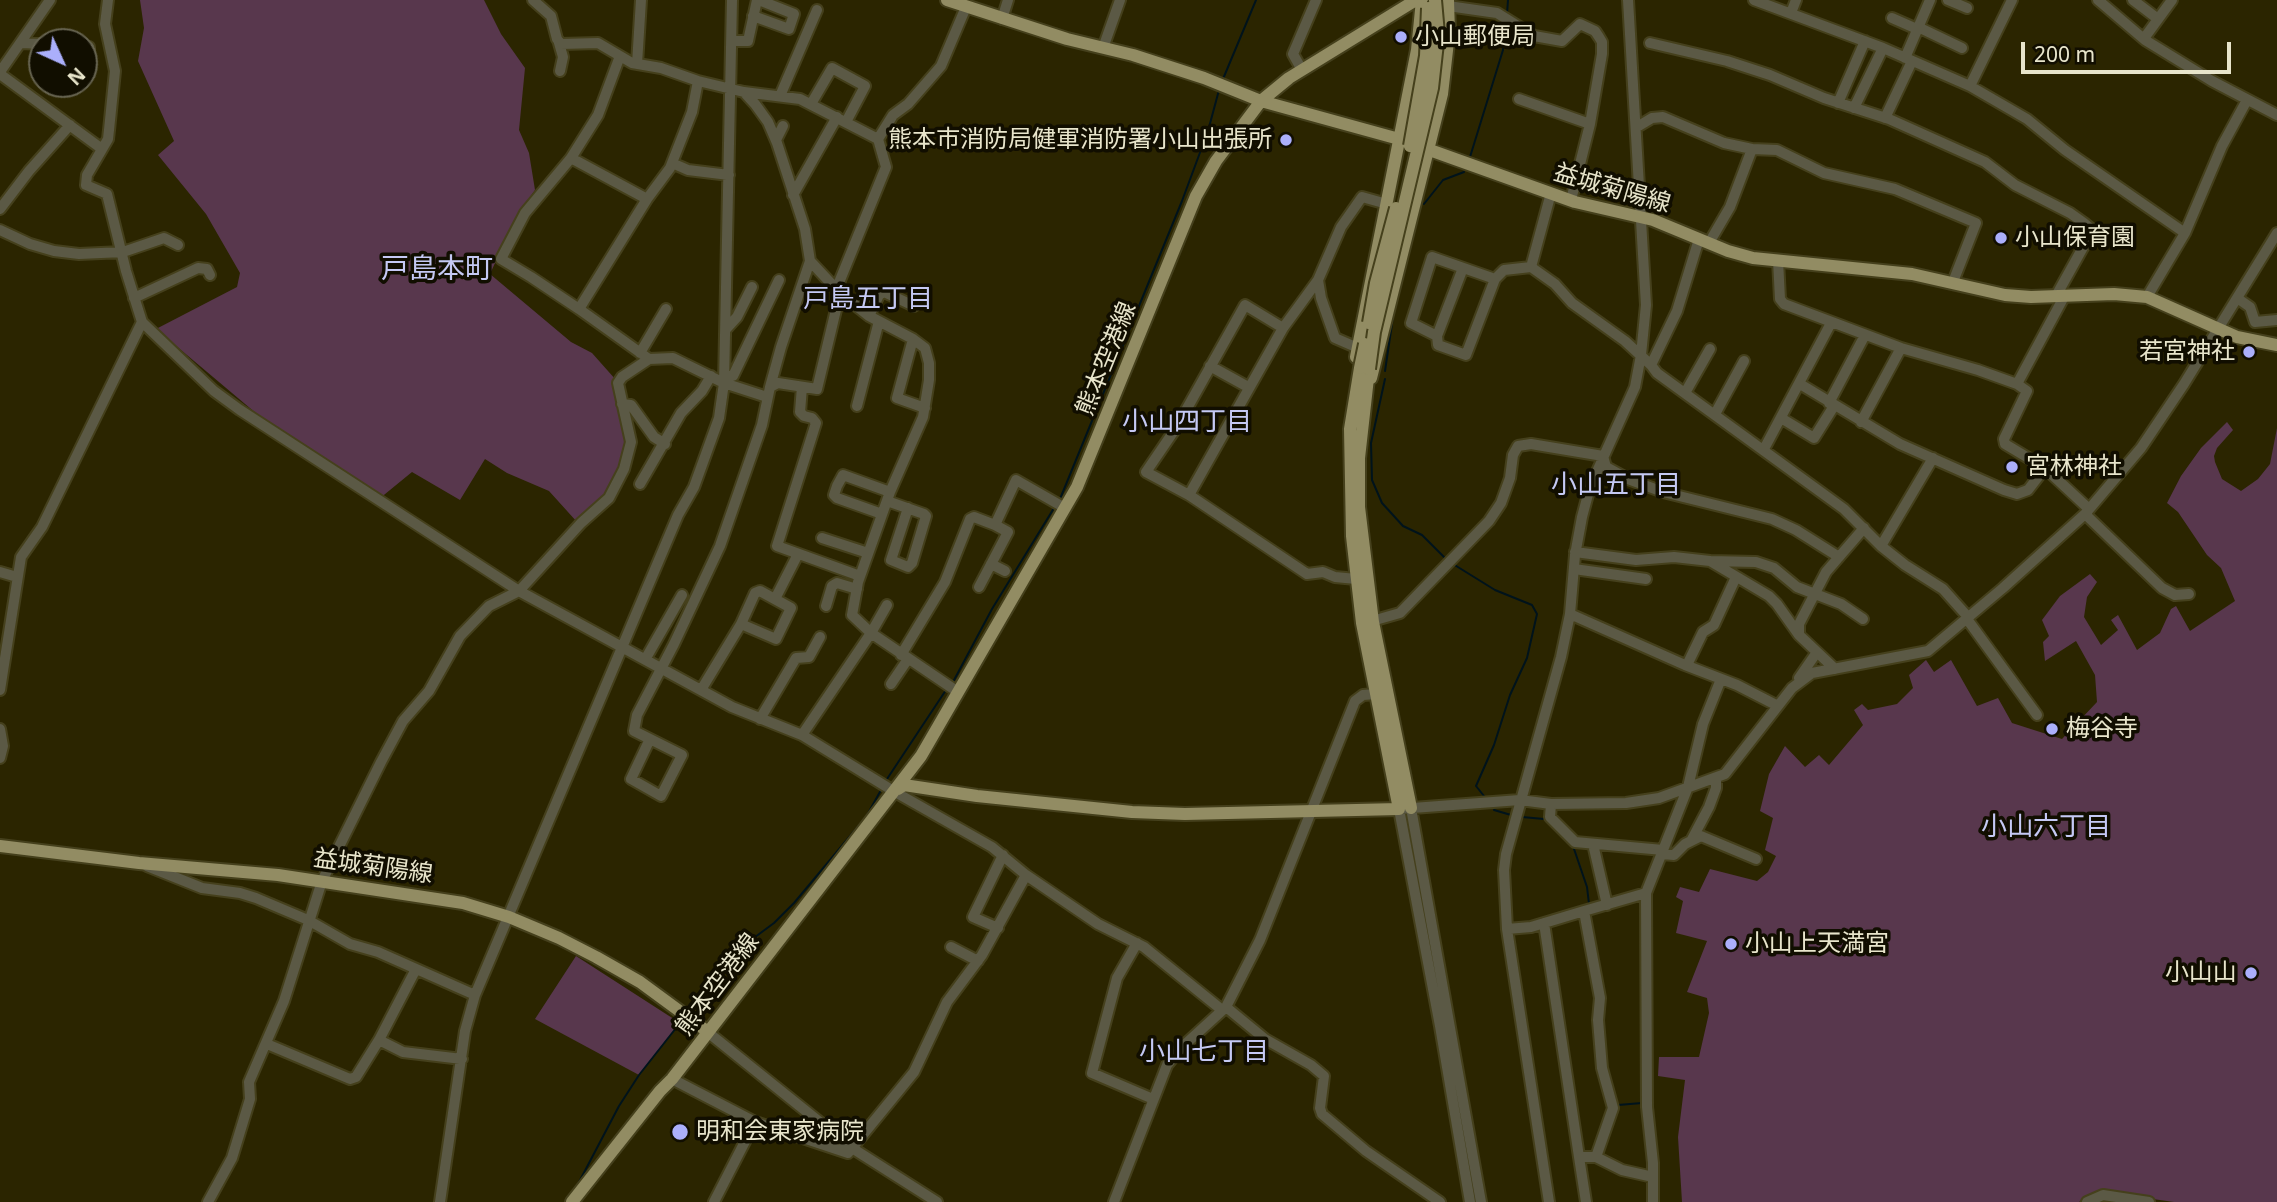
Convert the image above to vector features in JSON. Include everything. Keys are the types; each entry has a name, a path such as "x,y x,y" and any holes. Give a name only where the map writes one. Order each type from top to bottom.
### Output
{"main road":[{"name":"益城菊陽線","path":"947,0 1067,39 1133,55 1204,78 1261,101 1399,139 1551,194 1641,217 1753,258 1912,274 2005,295 2114,294 2147,298 2237,337 2277,345"},
{"name":"熊本空港線","path":"572,1202 709,1033 920,756 1077,487 1196,196 1216,160 1261,101 1302,70 1416,0"},
{"path":"1405,809 1376,694 1367,623 1359,507 1361,390 1353,376 1417,50 1422,0"},
{"path":"1405,809 1356,579 1349,496 1350,429 1365,368 1376,283 1407,167 1426,56 1428,0"},
{"path":"1365,368 1432,88 1437,34 1435,0"},
{"path":"1361,390 1375,371 1405,241 1430,150 1442,94 1449,33 1448,3"},
{"path":"895,792 904,785 977,796 1132,812 1405,809"},
{"name":"益城菊陽線","path":"0,846 323,881 463,903 509,917 596,957 640,982 709,1033"}],"street":[{"path":"50,0 0,73 103,149"},
{"path":"108,0 105,24 115,71 108,139 85,181 89,188 107,194 142,322 214,391 519,591 701,690 760,719 802,735 1003,855 1026,875 1098,924 1137,943 1265,1039 1311,1065 1324,1076 1320,1108 1322,1114 1366,1151 1440,1202"},
{"path":"533,0 551,16 563,50 560,71"},
{"path":"637,64 641,0"},
{"path":"440,1202 465,1031 475,995 678,515 695,487 719,418 726,329 732,0"},
{"path":"732,41 748,41 753,16 758,0 794,14 789,29 753,16"},
{"path":"1002,19 1008,0"},
{"path":"1103,48 1120,0"},
{"path":"1549,1202 1507,929 1504,870 1520,800 1561,657 1570,614 1575,552 1590,487 1635,387 1641,355 1646,305 1628,0"},
{"path":"1754,0 1865,41 1970,86 2027,119 2065,150 2185,233"},
{"path":"1791,13 1796,0"},
{"path":"1948,0 1967,9"},
{"path":"1970,86 2012,0"},
{"path":"2098,0 2145,37 2212,81 2277,115"},
{"path":"2133,0 2158,19"},
{"path":"2145,37 2172,0"},
{"path":"1302,70 1293,54 1312,1"},
{"path":"1885,118 1908,59 1926,1"},
{"path":"1448,3 1507,18 1534,36 1562,41 1580,24 1595,31 1602,41 1603,49 1590,124 1571,200"},
{"path":"878,139 895,112 908,104 941,66 966,6"},
{"path":"780,96 817,10"},
{"path":"1892,18 1962,48"},
{"path":"1838,103 1865,41"},
{"path":"22,43 28,43"},
{"path":"559,43 598,43 637,64 661,68 698,82 744,92 800,99 878,139 886,167 838,285 840,293 817,388 778,383 769,392"},
{"path":"1650,43 1727,61 1885,118 1984,162 2015,185 2070,213 2090,228 2091,233 2017,384"},
{"path":"1854,108 1882,48"},
{"path":"620,56 598,115 571,158 525,213 501,259 531,276 645,356 673,358 711,376 769,392"},
{"path":"793,195 865,86 832,68 811,104"},
{"path":"579,309 672,163 692,112 698,82"},
{"path":"650,739 631,779 661,796 682,755 650,739 634,731 637,715 685,623 724,536 762,425 781,346 810,261 806,235 776,140 768,122 744,92"},
{"path":"1519,99 1590,124"},
{"path":"2147,298 2185,233 2222,146 2247,100"},
{"path":"1637,127 1652,118 1663,117 1724,143 1752,149 1777,150 1824,173 1895,189 1976,223 1953,282"},
{"path":"0,209 70,125"},
{"path":"776,140 783,126"},
{"path":"1651,365 1677,310 1704,241 1730,207 1752,149"},
{"path":"571,158 647,199"},
{"path":"672,163 688,170 717,172 729,176"},
{"path":"1531,267 1551,194"},
{"path":"1189,495 1283,328 1318,280 1341,227 1362,197 1387,204"},
{"path":"0,230 30,244 65,253 123,252 164,238 178,245"},
{"path":"1792,688 1812,673 1928,651 2087,511 2147,439 2277,233"},
{"path":"1437,336 1411,323 1432,257 1495,279"},
{"path":"1778,260 1780,299 1784,304 1901,348 1979,370 2017,384 2027,391 2004,439 2005,444 2045,468 2162,588 2175,595 2189,594"},
{"path":"810,261 840,293 874,319 925,348 929,363 923,417 868,553 852,615 871,633 958,692"},
{"path":"1463,268 1437,336 1438,345 1466,355 1495,279 1504,270 1531,267 1555,284 1572,303 1604,324 1641,355 1657,373 1844,509 1881,546 1943,589 2037,715"},
{"path":"134,298 198,268 207,269 210,275"},
{"path":"724,379 733,376 779,280"},
{"path":"1318,280 1321,298 1335,338 1358,348"},
{"path":"726,329 735,320 752,287"},
{"path":"857,406 881,293 914,306"},
{"path":"2237,298 2250,307 2255,322 2277,320"},
{"path":"1283,328 1245,305 1176,428 1146,472 1189,495 1307,574 1322,572 1335,577 1356,579"},
{"path":"208,1202 232,1158 250,1099 249,1082 284,1001 308,920 323,881 403,721 429,691 460,636 489,606 519,591 581,523 609,498 617,486 628,460 631,442 619,380 645,356 666,309"},
{"path":"0,690 21,557 42,527 142,322"},
{"path":"1764,449 1831,323"},
{"path":"1781,418 1814,438 1865,335"},
{"path":"913,339 897,398 925,408"},
{"path":"1861,422 1901,348"},
{"path":"1685,393 1710,349"},
{"path":"1715,414 1737,381 1744,361"},
{"path":"1210,366 1248,387"},
{"path":"640,484 681,413 702,391 711,376"},
{"path":"1800,384 1861,422 1933,458 2017,494 2028,490 2045,468"},
{"path":"802,387 800,412 816,423 777,546 860,576"},
{"path":"622,404 631,405 654,437 665,444"},
{"path":"1367,623 1400,613 1489,521 1501,503 1510,478 1513,455 1518,446 1531,444 1603,456"},
{"path":"1603,456 1606,467 1628,479 1663,492 1772,519 1807,536 1839,557"},
{"path":"1881,546 1933,458"},
{"path":"882,514 834,495 843,475 926,516 912,563 908,567 891,560 908,508"},
{"path":"995,525 1016,480 1065,508"},
{"path":"891,684 945,582 970,519 974,517 1009,533 979,587"},
{"path":"1799,635 1800,624 1826,572 1864,528"},
{"path":"822,538 868,553"},
{"path":"1575,552 1636,560 1674,557 1756,562 1773,568 1797,587 1841,604 1863,619"},
{"path":"775,598 798,554"},
{"path":"1710,561 1769,596 1799,635 1835,669"},
{"path":"991,564 1005,571"},
{"path":"1574,569 1646,579"},
{"path":"0,572 17,577"},
{"path":"1686,666 1703,632 1714,625 1736,577"},
{"path":"826,606 832,586 836,583 857,589"},
{"path":"701,690 741,624 755,593 761,592 775,598 789,605 792,610 776,639 741,624"},
{"path":"646,658 682,595"},
{"path":"802,735 887,605"},
{"path":"1570,614 1778,706"},
{"path":"760,719 796,658 809,657 820,637"},
{"path":"1405,809 1520,800 1551,804 1626,803 1658,798 1716,779 1725,774 1817,652"},
{"path":"1653,1202 1647,1107 1646,893 1688,787 1703,724 1721,679"},
{"path":"1114,1202 1167,1065 1180,1049 1224,1008 1260,940 1355,701 1363,695 1376,694"},
{"path":"0,729 3,746 0,758"},
{"path":"1691,841 1709,807 1716,788 1716,779"},
{"path":"1551,804 1550,817 1575,842 1674,855 1701,836 1756,859"},
{"path":"1405,809 1469,1202"},
{"path":"1405,809 1482,1202"},
{"path":"1593,844 1607,905"},
{"path":"998,928 973,917 1003,855"},
{"path":"139,863 202,888 257,898 308,920 351,943 378,952 475,995"},
{"path":"672,1079 755,1122 848,1153 914,1072 947,1002 978,961 1026,875"},
{"path":"1507,929 1531,927 1646,893"},
{"path":"1588,910 1600,998 1598,1020 1602,1068 1613,1108 1596,1157"},
{"path":"1544,923 1586,1202"},
{"path":"1137,943 1117,978 1092,1073 1153,1099"},
{"path":"951,947 978,961"},
{"path":"267,1044 350,1079 356,1077 379,1040 416,969"},
{"path":"709,1033 852,1149 937,1202"},
{"path":"379,1040 403,1052 462,1059"},
{"path":"714,1202 755,1122"},
{"path":"1579,1157 1596,1157 1622,1170 1653,1177"},
{"path":"2087,1202 2103,1195 2149,1202"}],"shaded area":[{"path":"140,0 484,0 501,34 525,68 519,130 529,153 535,190 515,219 490,274 571,342 592,353 616,380 621,425 626,436 627,451 612,488 577,522 549,491 507,473 485,459 460,500 412,472 379,499 289,441 156,329 237,287 240,273 206,214 158,155 174,141 138,61 144,28"},
{"path":"2227,422 2233,430 2217,448 2215,462 2222,479 2241,491 2258,479 2270,464 2277,428 2277,1202 2174,1202 2103,1192 2088,1195 2079,1202 1682,1202 1678,1137 1685,1080 1658,1076 1659,1057 1699,1057 1709,1013 1707,998 1687,992 1707,941 1676,933 1683,901 1676,897 1680,887 1699,892 1710,869 1757,881 1768,872 1776,856 1765,850 1773,818 1760,811 1769,774 1785,746 1805,767 1819,755 1829,765 1863,725 1854,710 1862,704 1868,710 1897,704 1913,688 1909,675 1926,660 1934,672 1951,660 1977,706 1998,698 2012,723 2062,739 2097,702 2095,675 2076,641 2045,661 2043,642 2049,636 2042,620 2060,596 2090,574 2097,582 2087,597 2084,617 2101,645 2118,630 2111,620 2118,615 2137,650 2160,633 2171,609 2176,606 2190,631 2235,601 2221,568 2207,555 2178,512 2167,503 2181,476 2201,448"},
{"path":"576,956 680,1023 639,1075 535,1019"}],"waterway":[{"path":"1223,79 1256,0"},
{"path":"1507,14 1508,0"},
{"path":"1470,157 1503,50 1505,23"},
{"path":"1060,499 1182,201 1208,131 1219,90"},
{"path":"1424,204 1443,180 1464,172"},
{"path":"1385,371 1393,317"},
{"path":"1385,379 1371,443 1372,480 1382,503 1403,526 1422,535 1445,558"},
{"path":"953,682 992,609 1054,508"},
{"path":"1453,564 1495,590 1532,605 1537,614 1527,658 1476,786 1484,796"},
{"path":"887,779 946,690"},
{"path":"747,943 774,923 794,903 866,817 881,790"},
{"path":"1494,810 1511,815"},
{"path":"1522,817 1544,819"},
{"path":"1573,846 1587,887 1589,904"},
{"path":"689,1008 716,978"},
{"path":"578,1184 619,1106 639,1075 680,1023"},
{"path":"1618,1105 1642,1103"}],"place":[{"name":"小山郵便局","path":"1401,37"},
{"name":"熊本市消防局健軍消防署小山出張所","path":"1286,140"},
{"name":"小山保育園","path":"2001,238"},
{"name":"若宮神社","path":"2249,352"},
{"name":"宮林神社","path":"2012,467"},
{"name":"梅谷寺","path":"2052,729"},
{"name":"小山上天満宮","path":"1731,944"},
{"name":"小山山","path":"2251,973"},
{"name":"明和会東家病院","path":"680,1132"}],"district":[{"name":"戸島本町","path":"437,270"},
{"name":"戸島五丁目","path":"868,300"},
{"name":"小山四丁目","path":"1187,423"},
{"name":"小山五丁目","path":"1616,486"},
{"name":"小山六丁目","path":"2046,828"},
{"name":"小山七丁目","path":"1204,1053"}]}
